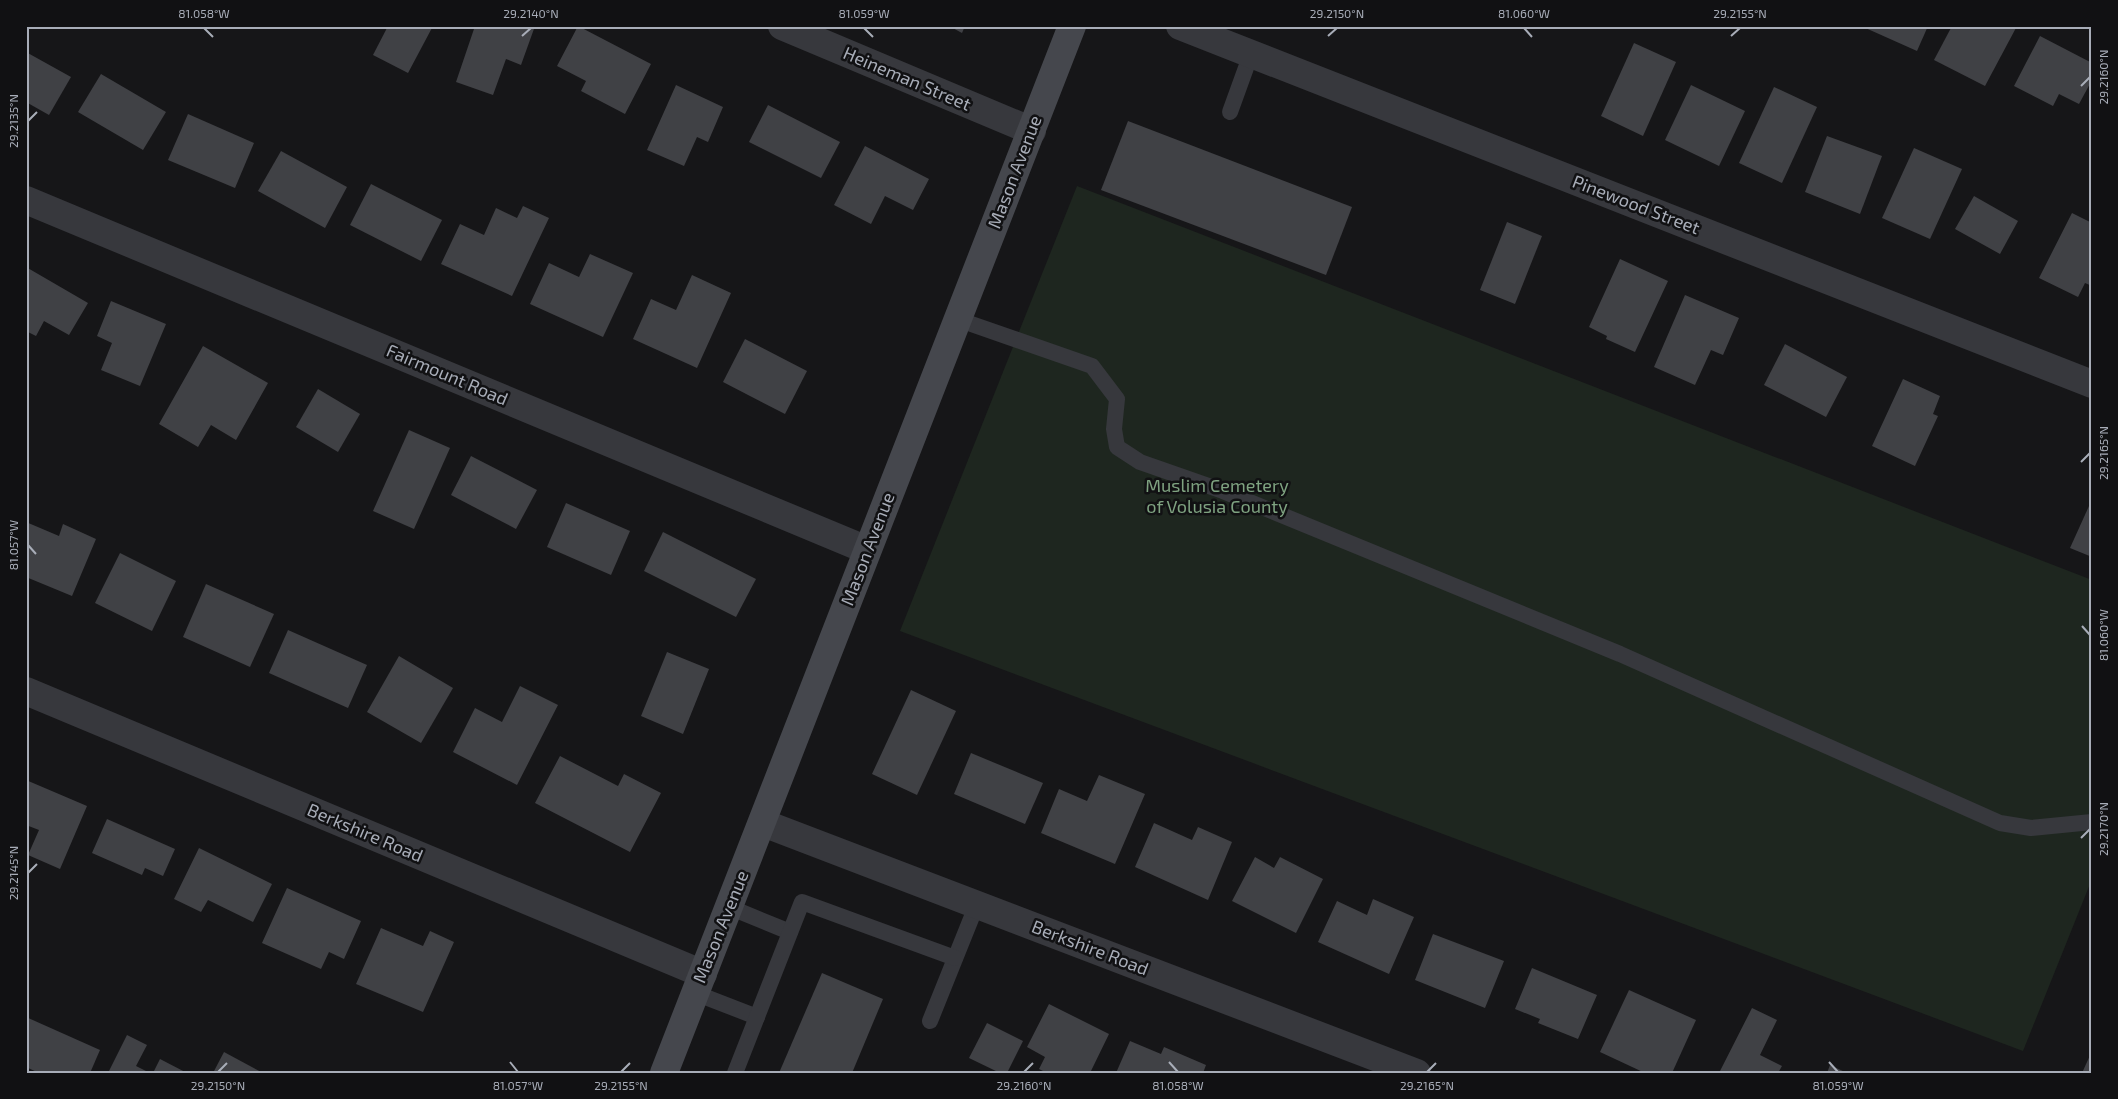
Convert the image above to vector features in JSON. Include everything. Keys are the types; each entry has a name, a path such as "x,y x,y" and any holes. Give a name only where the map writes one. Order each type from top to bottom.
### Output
{"main road":[{"name":"Mason Avenue","path":"664,1073 1072,26"}],"street":[{"name":"Heineman Street","path":"782,26 813,32 1032,131"},
{"name":"Pinewood Street","path":"1180,26 2092,384"},
{"name":"Fairmount Road","path":"26,200 867,550"},
{"name":"Berkshire Road","path":"26,691 699,984"},
{"name":"Berkshire Road","path":"763,823 1417,1073"}],"lane":[{"path":"1230,112 1251,54"},
{"path":"957,319 1092,366 1116,399 1114,429 1117,447 1140,462 1232,494 1620,654 2000,823 2031,828 2092,822"},
{"path":"735,1073 802,902 955,958"},
{"path":"930,1021 977,904"},
{"path":"729,907 790,932"},
{"path":"699,984 757,1017"}],"green space":[{"name":"Muslim Cemetery of Volusia County","path":"1077,186 2092,580 2092,879 2023,1051 900,631"}],"building":[{"path":"388,26 433,26 408,73 373,55"},
{"path":"475,26 535,26 521,65 506,59 493,95 456,82"},
{"path":"578,26 651,64 625,114 581,91 586,81 557,66"},
{"path":"949,26 965,26 962,33"},
{"path":"1861,26 1928,26 1917,51"},
{"path":"1952,26 2017,26 1985,86 1934,60"},
{"path":"2040,36 2092,63 2092,80 2079,104 2059,94 2053,106 2014,86"},
{"path":"1634,43 1676,62 1643,136 1601,116"},
{"path":"26,52 71,77 49,115 26,102"},
{"path":"101,74 166,112 143,150 78,112"},
{"path":"676,85 723,107 708,142 697,137 684,166 647,150"},
{"path":"1691,85 1745,111 1719,166 1665,140"},
{"path":"1774,87 1817,107 1782,183 1739,163"},
{"path":"768,105 840,142 821,178 749,142"},
{"path":"188,114 254,143 235,188 168,160"},
{"path":"1128,121 1352,207 1326,275 1101,190"},
{"path":"1827,136 1882,156 1860,214 1805,192"},
{"path":"865,146 929,179 913,210 885,196 871,224 834,205"},
{"path":"1914,148 1962,169 1930,239 1882,218"},
{"path":"281,151 347,187 325,228 258,191"},
{"path":"371,184 442,220 421,261 350,225"},
{"path":"1974,196 2018,221 2000,254 1955,229"},
{"path":"523,206 549,218 512,296 441,264 460,224 484,235 496,208 517,218"},
{"path":"2072,213 2092,223 2092,286 2085,283 2078,297 2039,278"},
{"path":"1507,222 1542,236 1515,304 1480,290"},
{"path":"590,254 633,273 603,337 530,304 549,263 579,277"},
{"path":"1620,259 1668,281 1635,352 1606,339 1607,336 1589,327"},
{"path":"26,267 88,303 69,335 44,321 36,336 26,331"},
{"path":"692,275 731,293 697,368 633,339 651,299 676,310"},
{"path":"1685,295 1739,318 1723,355 1711,350 1695,385 1654,367"},
{"path":"111,301 166,324 140,386 101,370 112,343 97,336"},
{"path":"745,339 807,371 785,414 723,382"},
{"path":"1785,344 1847,377 1826,417 1764,385"},
{"path":"203,346 268,383 236,440 211,425 198,447 159,424"},
{"path":"1903,379 1940,396 1933,414 1938,416 1915,466 1872,446"},
{"path":"318,389 360,414 338,452 296,427"},
{"path":"409,430 450,448 414,529 373,511"},
{"path":"471,456 537,490 516,529 451,495"},
{"path":"566,503 630,531 611,575 547,547"},
{"path":"2089,506 2092,507 2092,557 2070,548"},
{"path":"26,522 59,536 63,524 96,539 72,596 26,577"},
{"path":"663,532 756,579 736,617 644,571"},
{"path":"120,553 176,581 152,631 95,603"},
{"path":"206,584 274,614 250,667 183,637"},
{"path":"288,630 367,665 348,708 269,673"},
{"path":"667,652 709,669 683,734 641,716"},
{"path":"399,656 453,688 421,743 367,712"},
{"path":"520,686 558,705 517,785 453,752 475,708 502,722"},
{"path":"911,690 956,711 917,795 872,774"},
{"path":"971,753 1043,783 1025,824 954,794"},
{"path":"560,756 618,786 624,774 661,793 630,852 535,803"},
{"path":"1099,775 1145,794 1115,864 1041,833 1059,789 1087,801"},
{"path":"26,780 87,806 60,869 28,855 39,830 26,825"},
{"path":"107,819 175,849 163,876 145,868 142,875 92,853"},
{"path":"1154,823 1192,840 1198,827 1232,842 1208,900 1135,867"},
{"path":"199,848 272,884 253,922 208,900 201,912 174,899"},
{"path":"1255,857 1274,868 1280,857 1323,879 1296,933 1232,901"},
{"path":"287,888 361,921 344,959 329,952 321,969 262,943"},
{"path":"1373,899 1414,917 1389,974 1318,942 1337,901 1367,915"},
{"path":"381,928 423,946 430,931 454,942 423,1012 356,984"},
{"path":"1433,934 1504,961 1485,1008 1415,980"},
{"path":"1532,968 1597,995 1578,1039 1538,1023 1540,1019 1515,1009"},
{"path":"822,973 883,999 852,1073 779,1073"},
{"path":"1629,990 1696,1020 1672,1073 1645,1073 1600,1052"},
{"path":"1049,1004 1109,1034 1090,1073 1047,1073 1039,1069 1045,1057 1027,1047"},
{"path":"1752,1008 1777,1020 1760,1055 1782,1066 1778,1073 1719,1073"},
{"path":"26,1017 100,1050 90,1073 39,1073 26,1067"},
{"path":"987,1023 1023,1041 1007,1073 1000,1073 969,1058"},
{"path":"127,1035 147,1045 136,1066 150,1073 108,1073"},
{"path":"1130,1041 1161,1054 1164,1047 1206,1065 1203,1073 1116,1073"},
{"path":"2092,1051 2092,1073 2082,1073"},
{"path":"224,1052 263,1073 213,1073"},
{"path":"160,1059 187,1073 153,1073"},
{"path":"1830,1065 1847,1073 1827,1073"}]}
